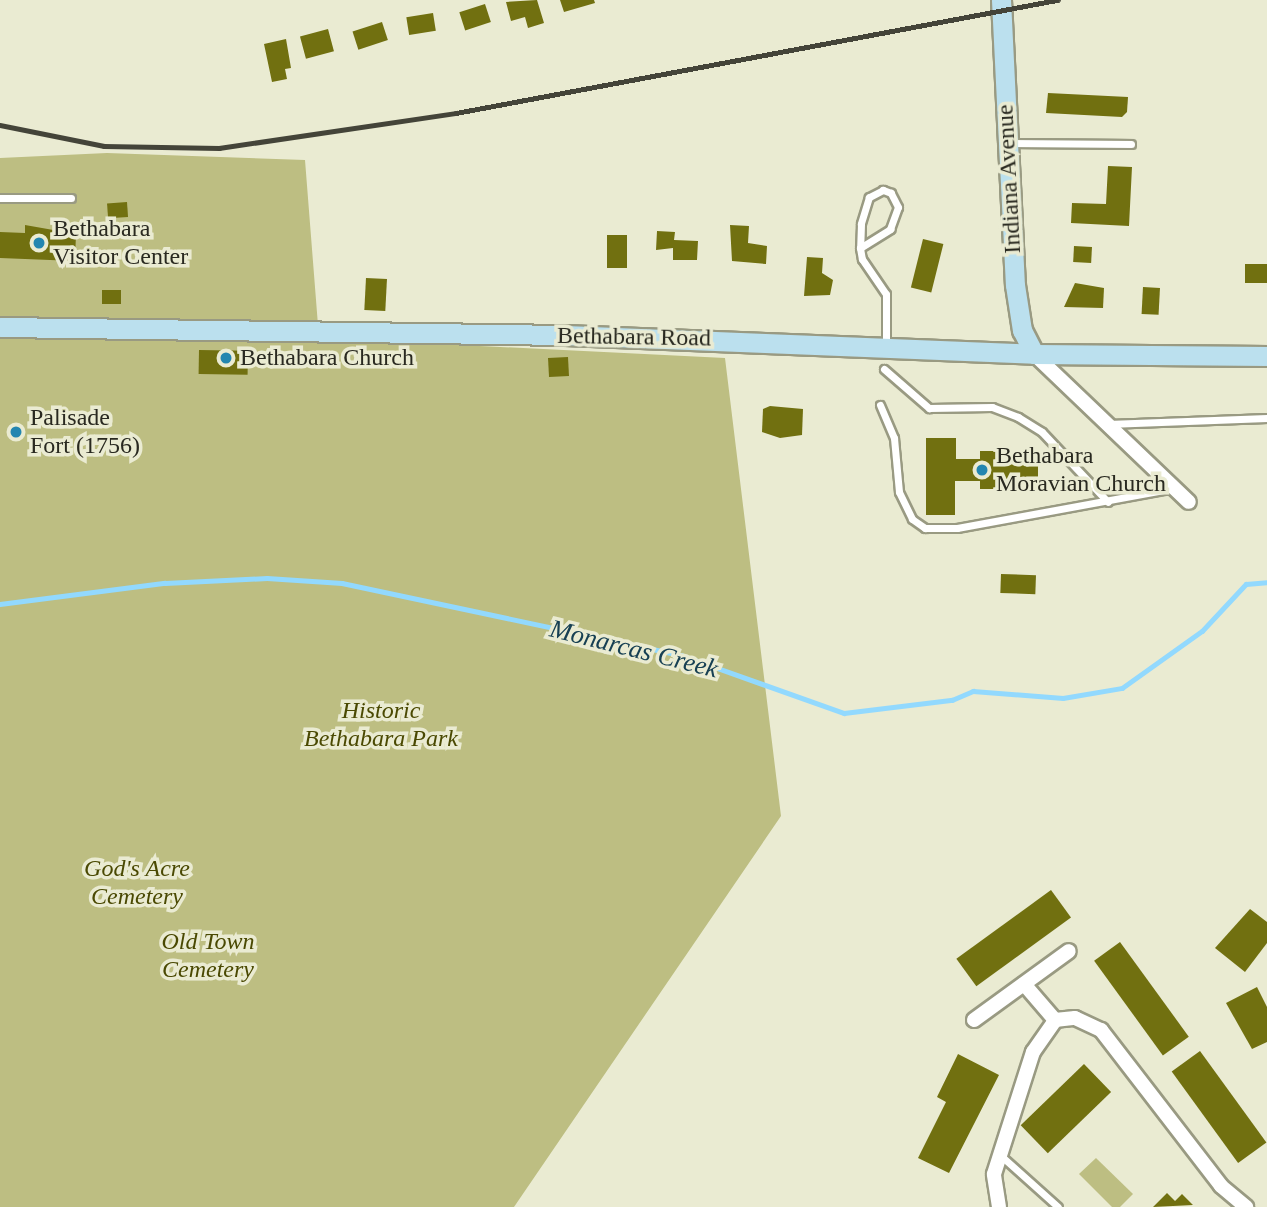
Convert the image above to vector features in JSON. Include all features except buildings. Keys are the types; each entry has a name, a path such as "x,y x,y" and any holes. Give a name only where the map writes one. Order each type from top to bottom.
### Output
{"street":[{"name":"Indiana Avenue","path":"1001,0 1006,143 1017,301 1034,354"},
{"name":"Bethabara Road","path":"0,327 677,338 884,359 1034,354 1267,356"},
{"path":"1034,354 1104,425 1189,502"},
{"path":"974,1020 1069,951"},
{"path":"1024,984 1055,1020"},
{"path":"1055,1020 1075,1018 1101,1030 1215,1179 1246,1207"},
{"path":"999,1207 993,1189 998,1153 1034,1052 1055,1020"}],"lane":[{"path":"1006,143 1131,144"},
{"path":"860,248 890,229 898,207 891,193 876,192 864,206 860,248 886,294 884,359 929,408 992,407 1018,416 1042,432 1108,502"},
{"path":"0,198 71,198"},
{"path":"880,405 894,438 899,492 912,519 925,528 957,528 1175,488"},
{"path":"1104,425 1267,418"},
{"path":"998,1153 1058,1207"}],"green space":[{"name":"Historic Bethabara Park","path":"107,153 305,160 319,338 725,358 781,816 514,1207 0,1207 0,158"},
{"path":"1096,1158 1133,1194 1120,1207 1112,1207 1079,1174"}],"waterway":[{"name":"Monarcas Creek","path":"0,604 165,583 267,578 342,583 681,655 844,713 952,700 973,691 1063,698 1122,688 1202,631 1246,584 1267,582"}],"railway":[{"path":"0,125 104,146 219,148 456,113 1057,0"}],"place":[{"name":"Bethabara Visitor Center","path":"39,243"},
{"name":"Bethabara Church","path":"226,358"},
{"name":"Palisade Fort (1756)","path":"16,432"},
{"name":"Bethabara Moravian Church","path":"982,470"}],"park label":[{"name":"God's Acre Cemetery","path":"137,883"},
{"name":"Old Town Cemetery","path":"208,956"}]}
